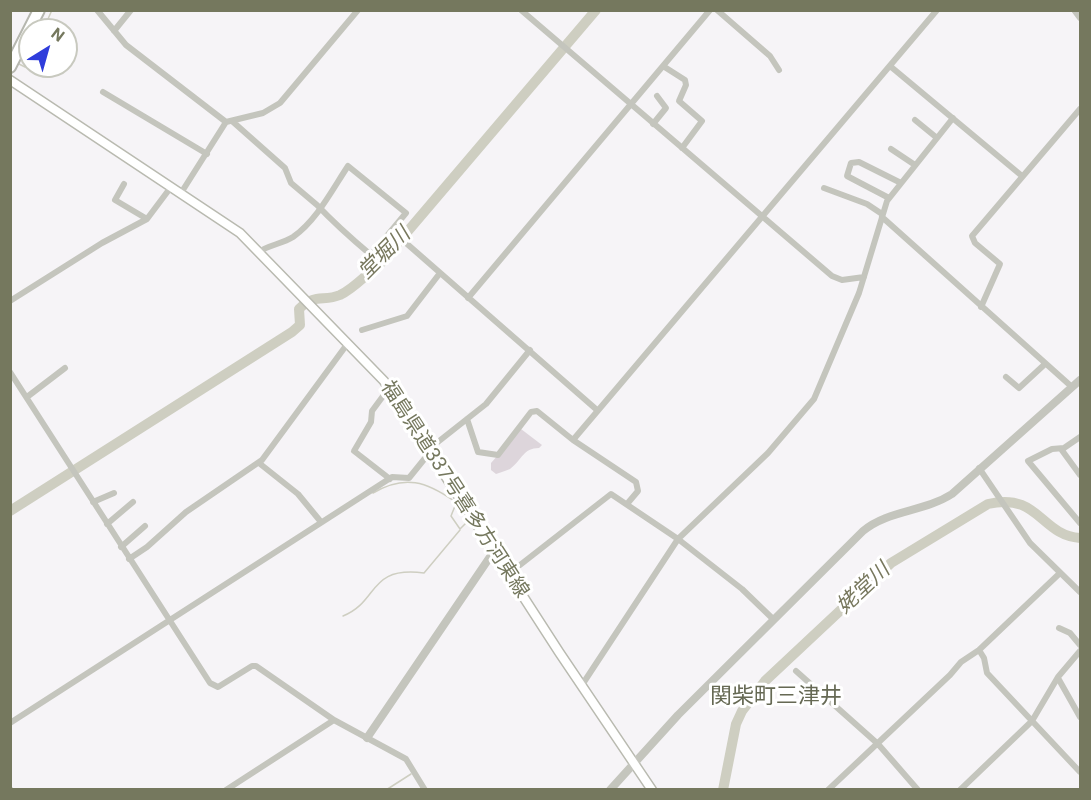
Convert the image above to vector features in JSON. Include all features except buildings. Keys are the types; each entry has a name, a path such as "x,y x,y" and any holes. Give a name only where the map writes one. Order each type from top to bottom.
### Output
{"highway":[{"path":"10,68 39,10"}],"main road":[{"name":"福島県道337号喜多方河東線","path":"10,80 240,233 389,388 506,571 652,789"}],"street":[{"path":"97,10 126,45 229,122 285,168 291,183 320,208 371,255 406,214 350,166 320,208 298,233 259,252"},
{"path":"114,31 131,10"},
{"path":"181,193 229,122 263,113 280,103 358,10"},
{"path":"521,10 836,279 864,277"},
{"path":"468,298 710,10"},
{"path":"717,10 770,56 779,70"},
{"path":"573,440 937,10"},
{"path":"1074,10 1080,18"},
{"path":"663,66 685,80 686,85 679,101 702,122 682,148"},
{"path":"890,66 1022,177"},
{"path":"103,92 207,154"},
{"path":"653,124 666,108 657,96"},
{"path":"981,307 1000,264 971,238 1080,110"},
{"path":"582,685 678,539 768,453 814,399 864,277 889,198 953,118"},
{"path":"1074,118 1080,124"},
{"path":"915,120 937,138"},
{"path":"891,149 915,165"},
{"path":"889,198 847,176 851,163 859,162 901,183"},
{"path":"124,184 115,200 147,219"},
{"path":"10,302 102,243 147,219 171,187"},
{"path":"824,188 867,204 882,215 1072,387"},
{"path":"406,243 597,410"},
{"path":"362,330 406,316 440,273"},
{"path":"129,559 194,507 259,463 348,343"},
{"path":"10,723 390,478 410,478 429,450 486,404 530,350"},
{"path":"1006,377 1019,388 1045,364"},
{"path":"27,397 54,380 65,368"},
{"path":"10,372 214,687 256,666 334,720 406,759 425,789"},
{"path":"610,789 633,761 773,619 869,526 936,503 952,494 1080,380"},
{"path":"389,388 372,411 370,422 354,451 390,478"},
{"path":"467,419 478,452 498,455 533,410 637,483 638,491 627,504"},
{"path":"1080,436 1061,449 1052,449 1028,461 1080,523"},
{"path":"1061,449 1080,475"},
{"path":"259,463 298,494 321,522"},
{"path":"979,468 1030,543 1080,592"},
{"path":"93,502 114,493"},
{"path":"506,571 520,566 608,495 615,496 678,539 742,589 773,619"},
{"path":"107,524 133,502"},
{"path":"122,547 145,526"},
{"path":"367,738 494,551"},
{"path":"828,789 878,744 961,662 979,650 1060,573"},
{"path":"1059,628 1070,633 1080,645"},
{"path":"979,650 984,658 986,671 1080,772"},
{"path":"960,789 1032,721 1058,678 1080,651"},
{"path":"796,670 878,744 918,789"},
{"path":"1058,678 1080,717"},
{"path":"226,789 334,720"}],"shaded area":[{"path":"521,429 542,445 526,452 510,469 496,474 491,470 491,463"}],"waterway":[{"path":"48,18 52,10"},
{"name":"堂堀川","path":"10,511 292,332 300,325 299,309 305,304 315,299 340,295 351,289 379,265 596,10"},
{"path":"373,493 385,487 406,482 425,485 454,501 455,506 451,516 460,529 470,519"},
{"name":"姥堂川","path":"723,790 736,724 742,711 765,681 891,563 988,504 1005,502 1018,504 1029,509 1056,530 1080,538"},
{"path":"343,616 355,610 376,586 392,575 406,572 424,573 460,530"},
{"path":"386,790 411,774"}],"district":[{"name":"関柴町三津井","path":"776,697"}]}
